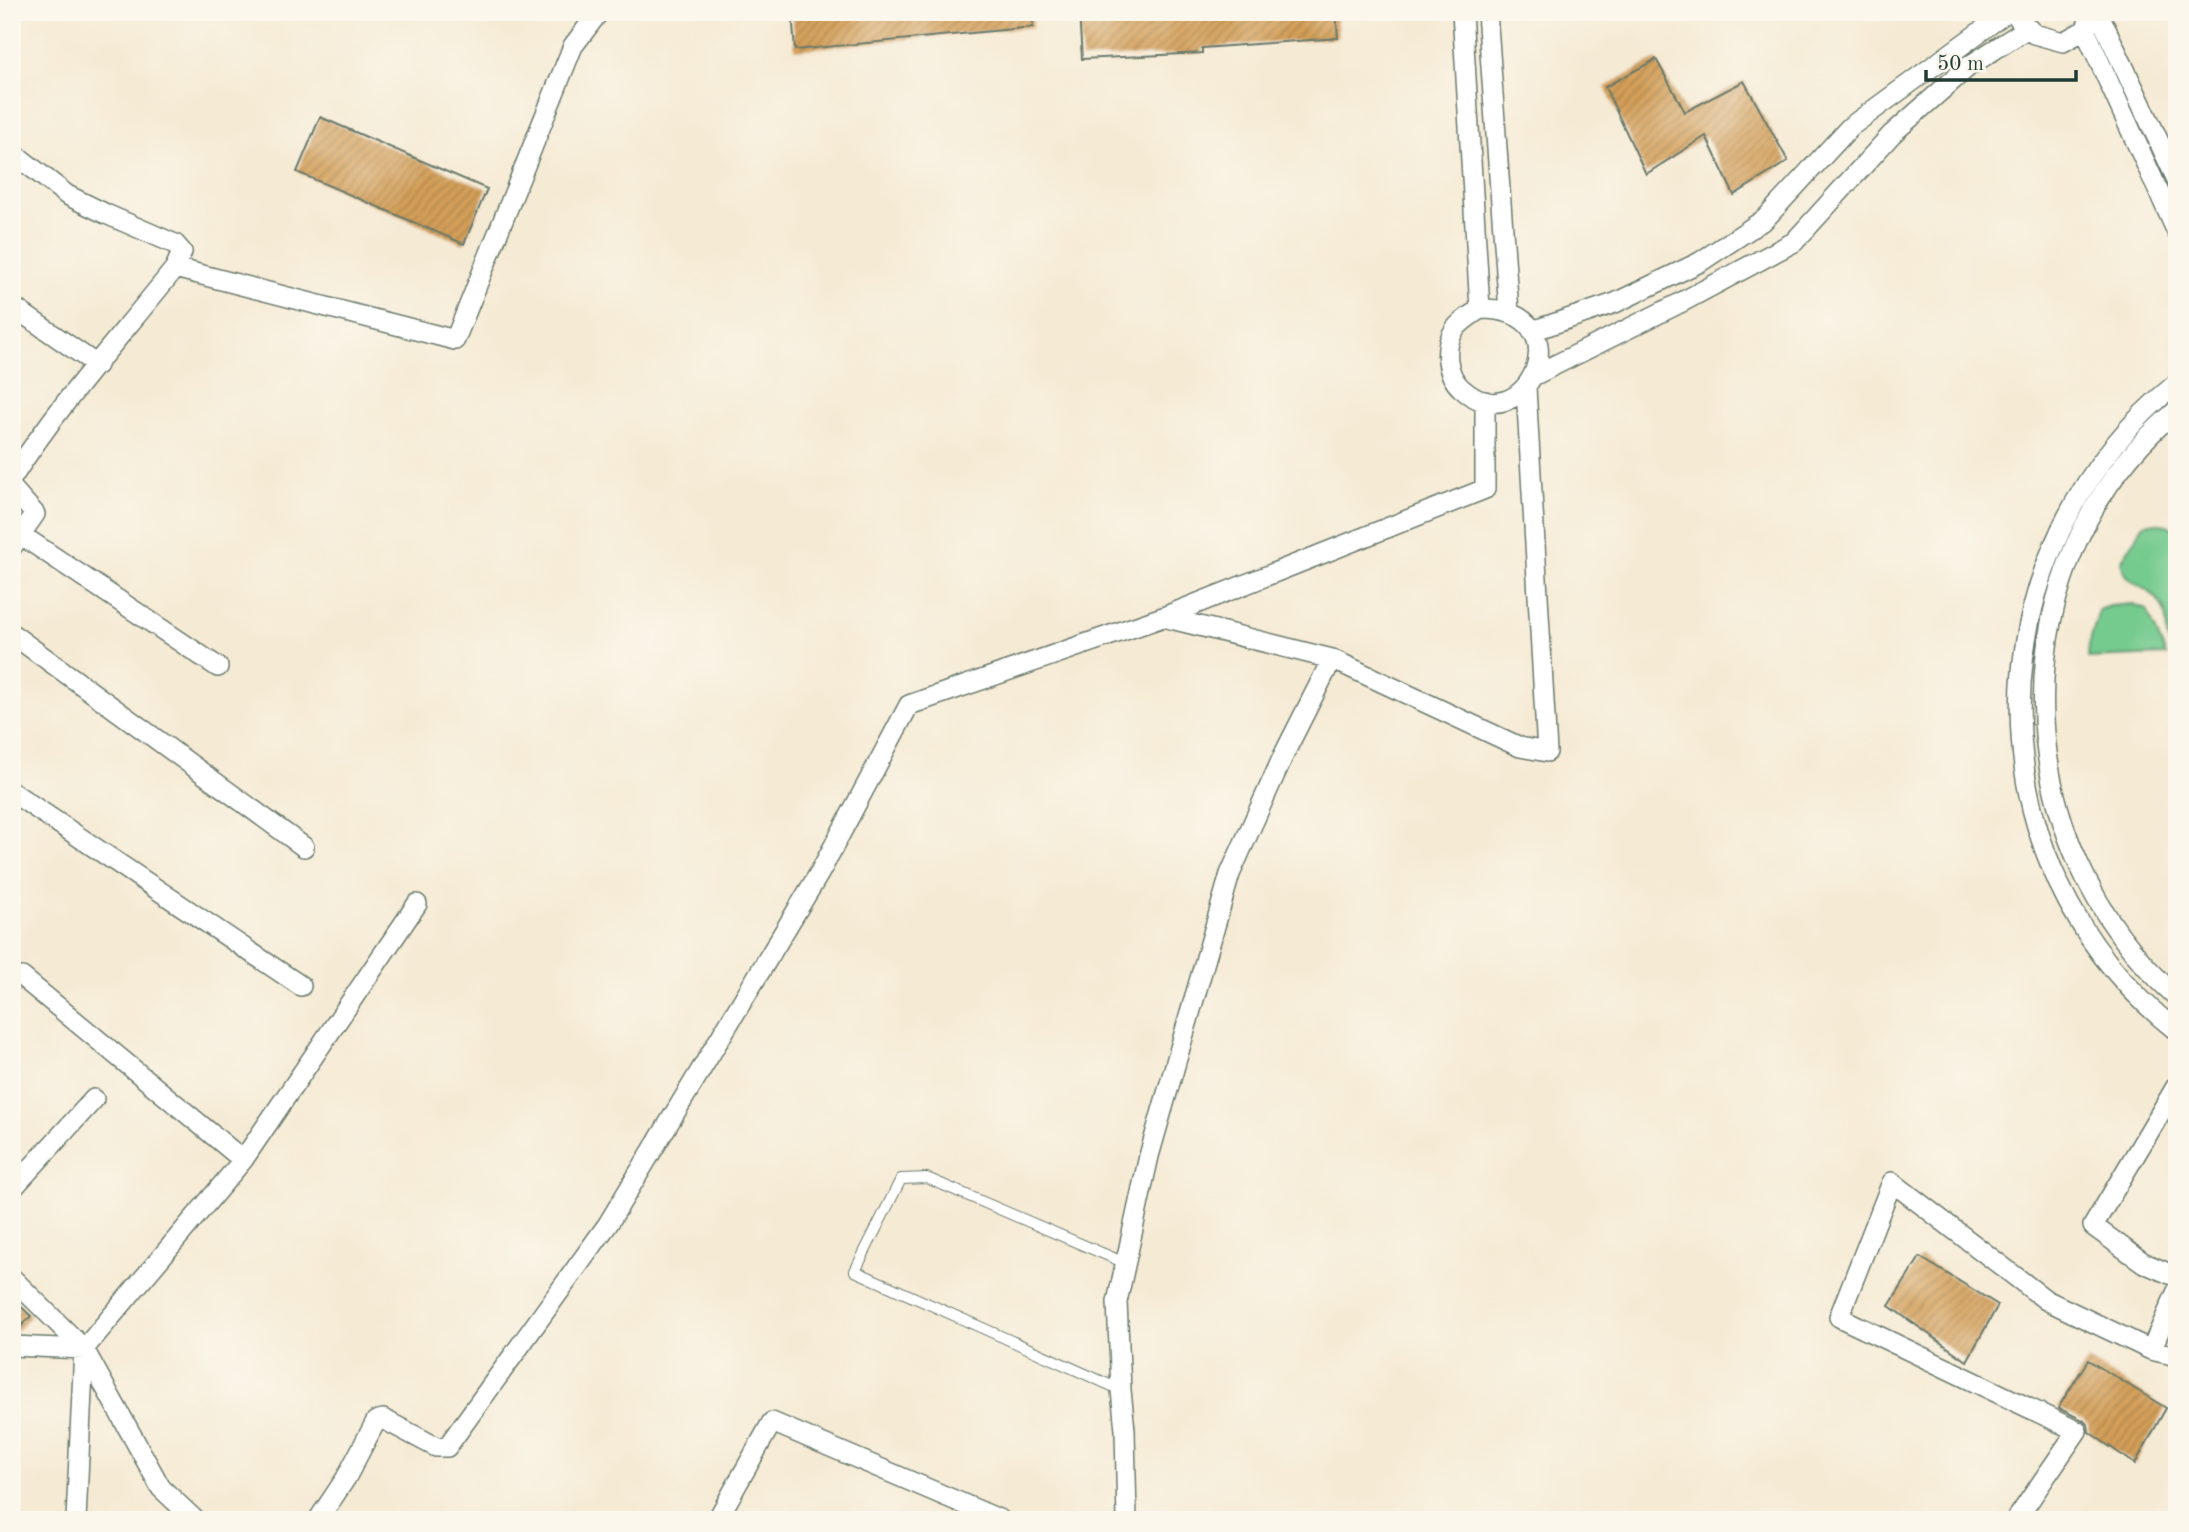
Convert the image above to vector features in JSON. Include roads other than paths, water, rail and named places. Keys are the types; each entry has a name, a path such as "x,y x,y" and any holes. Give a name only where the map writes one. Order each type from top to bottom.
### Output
{"street":[{"path":"175,268 455,340 573,46 599,12"},
{"path":"1462,12 1480,309"},
{"path":"1487,12 1509,312"},
{"path":"1532,331 1615,303 1700,262 1765,219 1850,127 2007,12"},
{"path":"2098,12 2177,180"},
{"path":"1163,617 1332,659 1520,747 1547,752 1531,382 1539,360 1538,345 1532,331 1522,320 1509,312 1480,309 1466,318 1455,330 1449,343 1451,373 1459,386 1471,396 1485,401 1507,399 1531,382 1794,242 1892,134 2023,20 2034,34 2063,42 2088,21 2177,232"},
{"path":"12,152 67,195 175,244 183,252 175,268 97,365 18,454 12,478"},
{"path":"12,306 97,365"},
{"path":"2177,383 2150,405 2115,442 2064,521 2047,559 2031,608 2024,649 2020,701 2021,743 2029,794 2040,834 2059,883 2090,937 2108,962 2150,1008 2177,1031"},
{"path":"318,1520 346,1478 376,1422 383,1419 436,1447 447,1447 521,1347 622,1201 820,872 909,705 1163,617 1485,489 1485,401"},
{"path":"2177,410 2155,430 2121,470 2081,536 2054,609 2045,660 2043,712 2052,789 2077,863 2115,930 2148,970 2177,997"},
{"path":"12,488 35,514 16,541 218,667"},
{"path":"12,634 304,847"},
{"path":"1127,1520 1125,1430 1117,1302 1149,1156 1230,874 1285,752 1332,659"},
{"path":"12,792 301,986"},
{"path":"76,1520 83,1349 243,1160 417,904"},
{"path":"22,977 243,1160"},
{"path":"2177,1084 2093,1226 2144,1263 2177,1277"},
{"path":"12,1189 94,1099"},
{"path":"2016,1520 2077,1431 1839,1317 1892,1182 2046,1300 2151,1350 2177,1356"},
{"path":"12,1278 83,1349 161,1488 195,1520"},
{"path":"2151,1350 2177,1291"},
{"path":"12,1346 83,1349"},
{"path":"717,1520 772,1422 1001,1520"}],"lane":[{"path":"1121,1390 855,1271 901,1179 927,1178 1125,1263"}]}
